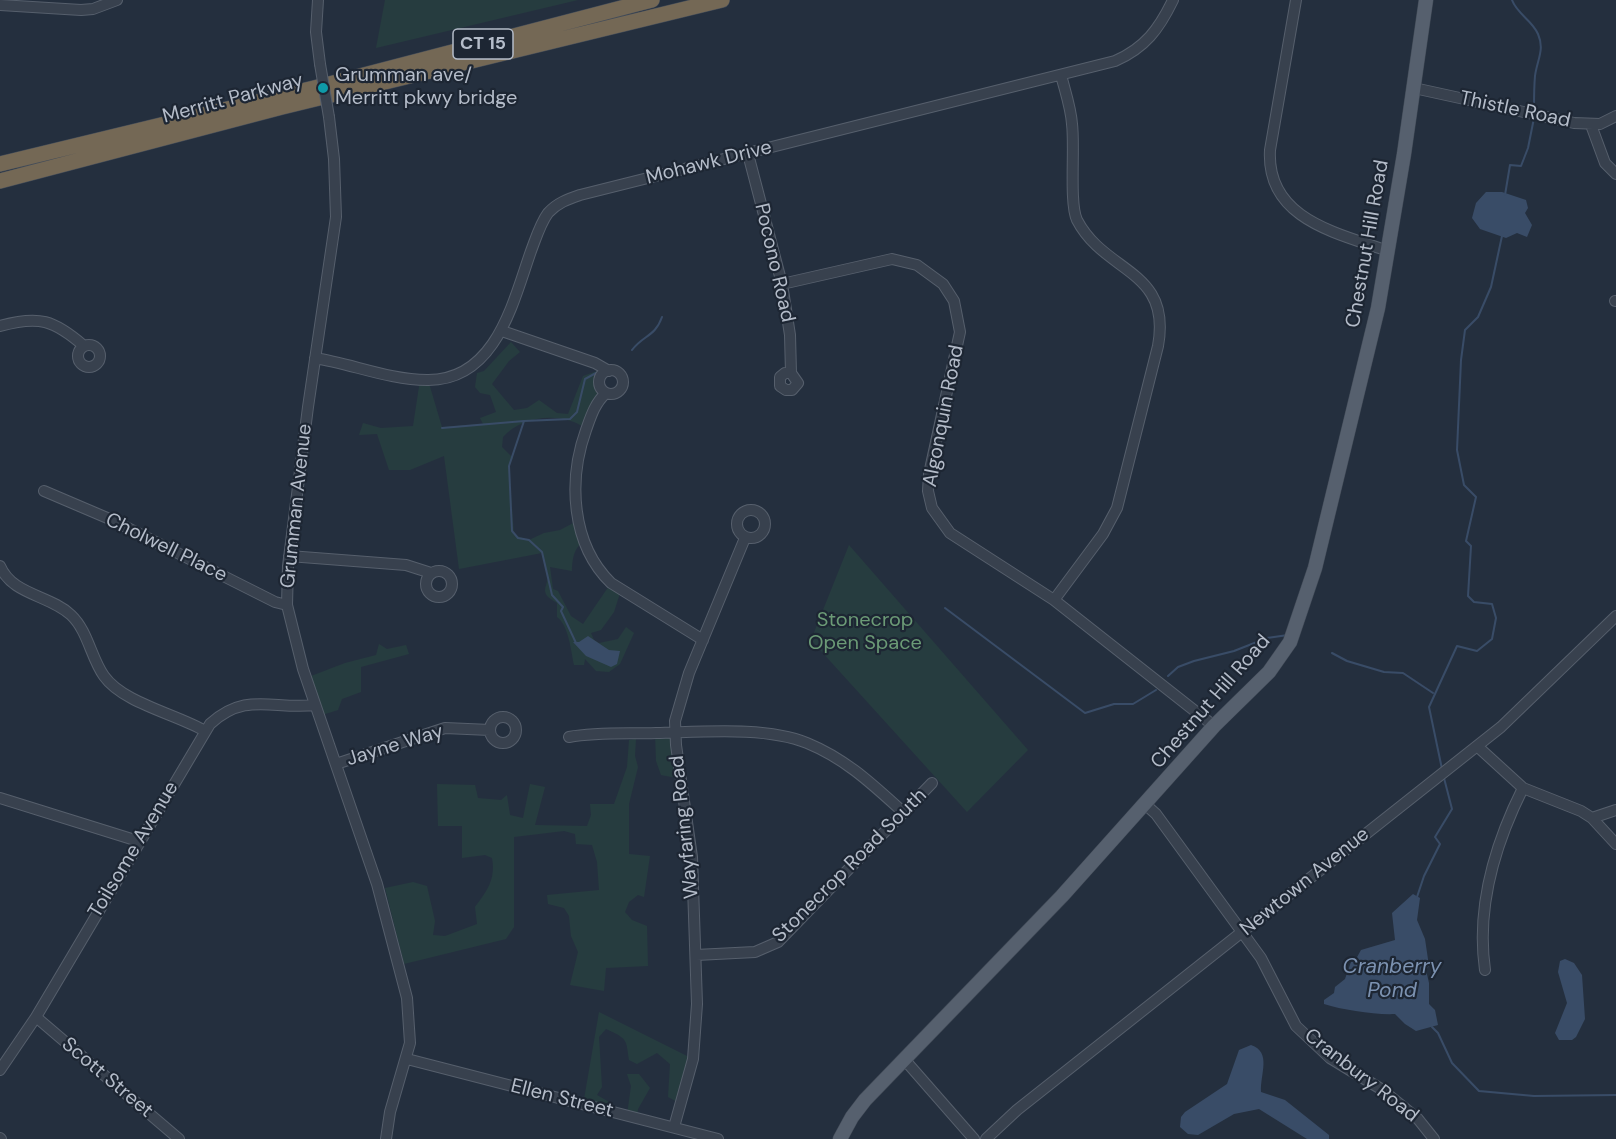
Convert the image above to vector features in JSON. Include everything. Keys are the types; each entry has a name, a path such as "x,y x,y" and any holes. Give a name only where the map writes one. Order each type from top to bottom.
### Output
{"highway":[{"name":"Merritt Parkway","path":"0,164 314,88 652,0"},
{"name":"Merritt Parkway","path":"0,181 282,107 722,0"}],"main road":[{"name":"Chestnut Hill Road","path":"840,1139 860,1106 1054,904 1146,805 1214,726 1269,672 1287,647 1297,627 1338,478 1374,324 1388,251 1426,0"}],"street":[{"path":"0,5 81,10 93,9 117,0"},
{"name":"Grumman Avenue","path":"318,0 316,32 334,159 336,217 289,556 287,605 315,705 377,884 407,998 410,1032 407,1059 390,1112 386,1139"},
{"name":"Mohawk Drive","path":"315,358 413,379 440,379 471,367 488,352 502,331 540,226 560,203 580,195 1061,75 1134,53 1151,39 1173,0"},
{"path":"1296,0 1270,150 1270,169 1275,186 1281,196 1304,218 1388,251"},
{"path":"1054,600 1103,534 1117,508 1155,360 1161,318 1158,302 1149,289 1099,246 1077,219 1072,122 1061,75"},
{"name":"Thistle Road","path":"1414,88 1534,115 1592,125 1616,116"},
{"path":"1592,125 1605,163 1616,174"},
{"name":"Pocono Road","path":"748,154 782,284 790,335 791,373"},
{"name":"Algonquin Road","path":"782,284 892,259 917,265 943,284 956,307 960,332 929,474 928,491 932,508 943,525 959,540 1054,600 1214,726"},
{"path":"0,326 26,321 49,321 66,330 84,346"},
{"path":"502,331 595,363 620,375 623,382 617,393 606,393"},
{"path":"606,393 599,382 602,375 609,371"},
{"path":"606,393 596,405 579,450 576,467 579,519 591,557 598,571 611,583 703,639"},
{"name":"Cholwell Place","path":"44,491 112,520 275,602 287,605"},
{"name":"Wayfaring Road","path":"675,1127 693,1059 697,1032 691,841 674,732 684,689 746,538"},
{"path":"289,556 406,565 431,573"},
{"path":"0,566 11,582 60,607 72,616 81,628 104,676 117,690 205,731"},
{"name":"Newtown Avenue","path":"986,1139 1017,1110 1477,746 1528,703 1616,616"},
{"name":"Toilsome Avenue","path":"0,1070 36,1017 205,731 225,712 246,704 315,705"},
{"name":"Jayne Way","path":"336,764 445,728 490,730"},
{"path":"569,737 588,734 674,732 746,733 796,738 833,755 855,769 903,812"},
{"path":"1477,746 1523,788 1569,805 1592,818 1616,844"},
{"name":"Stonecrop Road South","path":"696,955 755,952 778,942 932,783"},
{"path":"1485,970 1485,910 1491,872 1503,830 1523,788"},
{"path":"0,798 94,825 138,841"},
{"name":"Cranbury Road","path":"1146,805 1156,814 1261,958 1272,983 1305,1036 1330,1058 1390,1096 1423,1124 1434,1139"},
{"path":"1592,818 1616,810"},
{"name":"Scott Street","path":"36,1017 178,1139"},
{"name":"Ellen Street","path":"407,1059 718,1139"},
{"path":"904,1059 974,1139"}],"green space":[{"path":"385,0 578,0 376,48"},
{"path":"511,342 520,352 509,361 492,384 514,410 527,408 539,400 557,413 568,414 583,376 597,371 595,363 605,372 600,378 602,390 582,426 562,419 541,418 520,424 511,430 503,437 502,447 513,458 509,466 514,535 529,540 544,533 560,530 579,520 585,541 576,550 572,571 550,567 553,589 558,591 571,616 583,624 611,583 621,590 614,612 601,630 591,633 594,640 599,643 618,639 626,627 634,633 620,664 609,672 596,671 585,659 584,665 574,665 567,632 557,617 557,603 545,592 548,576 542,553 459,569 444,456 410,470 389,470 377,434 359,435 363,423 381,428 413,426 420,380 428,380 442,427 483,424 480,418 496,412 490,395 480,393 475,387 477,373 484,371"},
{"name":"Stonecrop Open Space","path":"849,545 1028,750 967,812 811,640"},
{"path":"379,644 387,649 406,645 409,654 361,667 361,692 342,699 338,710 319,716 311,676 345,663 376,655"},
{"path":"674,732 682,779 661,775 656,761 655,733"},
{"path":"636,739 635,756 638,767 629,804 629,854 650,856 644,897 638,895 629,902 625,912 632,920 647,926 648,966 606,968 604,991 570,985 578,952 571,936 569,916 564,908 548,904 547,895 599,890 597,862 592,845 576,844 575,834 564,831 514,837 514,927 506,939 404,964 385,888 413,882 427,886 435,921 433,935 445,936 477,924 475,907 492,879 492,858 485,855 462,858 462,826 438,826 437,784 475,785 478,798 501,800 507,795 510,815 523,818 530,784 545,787 535,825 587,826 591,815 590,804 614,804 627,767 629,740"},
{"path":"599,1012 693,1059 681,1104 668,1097 670,1064 657,1053 637,1064 629,1060 625,1040 606,1029 599,1037 602,1087 597,1095 611,1103 609,1111 583,1105"},
{"path":"627,1074 639,1074 650,1088 638,1109 637,1118 627,1115 631,1086"}],"water":[{"path":"1486,192 1502,192 1526,200 1528,208 1525,213 1532,225 1527,237 1517,233 1506,238 1480,229 1472,218 1476,203"},
{"path":"588,636 609,650 620,651 617,664 611,667 586,656 573,642 579,642"},
{"name":"Cranberry Pond","path":"1413,894 1420,898 1417,920 1425,939 1429,966 1426,970 1429,983 1429,1004 1435,1010 1438,1025 1416,1031 1395,1014 1359,1012 1324,1004 1324,1000 1334,993 1335,987 1345,979 1352,959 1356,959 1361,950 1395,940 1392,913"},
{"path":"1565,959 1574,963 1582,975 1585,1019 1576,1037 1572,1040 1559,1040 1555,1033 1567,1003 1558,972 1560,961"},
{"path":"1251,1045 1257,1048 1263,1058 1261,1092 1285,1100 1329,1135 1329,1139 1307,1139 1259,1109 1234,1114 1198,1135 1188,1134 1180,1127 1181,1117 1185,1112 1227,1084 1239,1050"}],"waterway":[{"path":"1512,0 1535,29 1540,40 1541,50 1535,76 1534,109"},
{"path":"1505,195 1510,165 1521,166 1528,148 1534,118"},
{"path":"1442,769 1429,707 1457,646 1477,651 1492,639 1496,618 1492,604 1474,602 1468,596 1471,546 1466,541 1476,497 1464,485 1457,450 1461,360 1465,330 1478,317 1491,287 1502,236"},
{"path":"632,350 656,328 662,317"},
{"path":"576,643 561,611 563,607 552,595 542,552 529,540 518,538 512,531 509,466 524,421 570,419 577,412 585,379 596,373"},
{"path":"442,428 524,421"},
{"path":"945,608 1085,713 1114,704 1133,704 1156,690"},
{"path":"1168,676 1178,667 1194,661 1234,651 1267,638 1288,635"},
{"path":"1332,653 1347,661 1384,672 1403,673 1433,693"},
{"path":"1417,897 1424,876 1440,844 1435,837 1452,809 1444,778"},
{"path":"1432,1027 1438,1033 1452,1063 1479,1091 1534,1096 1616,1095"}],"place":[{"name":"Grumman ave/ Merritt pkwy bridge","path":"323,88"}]}
